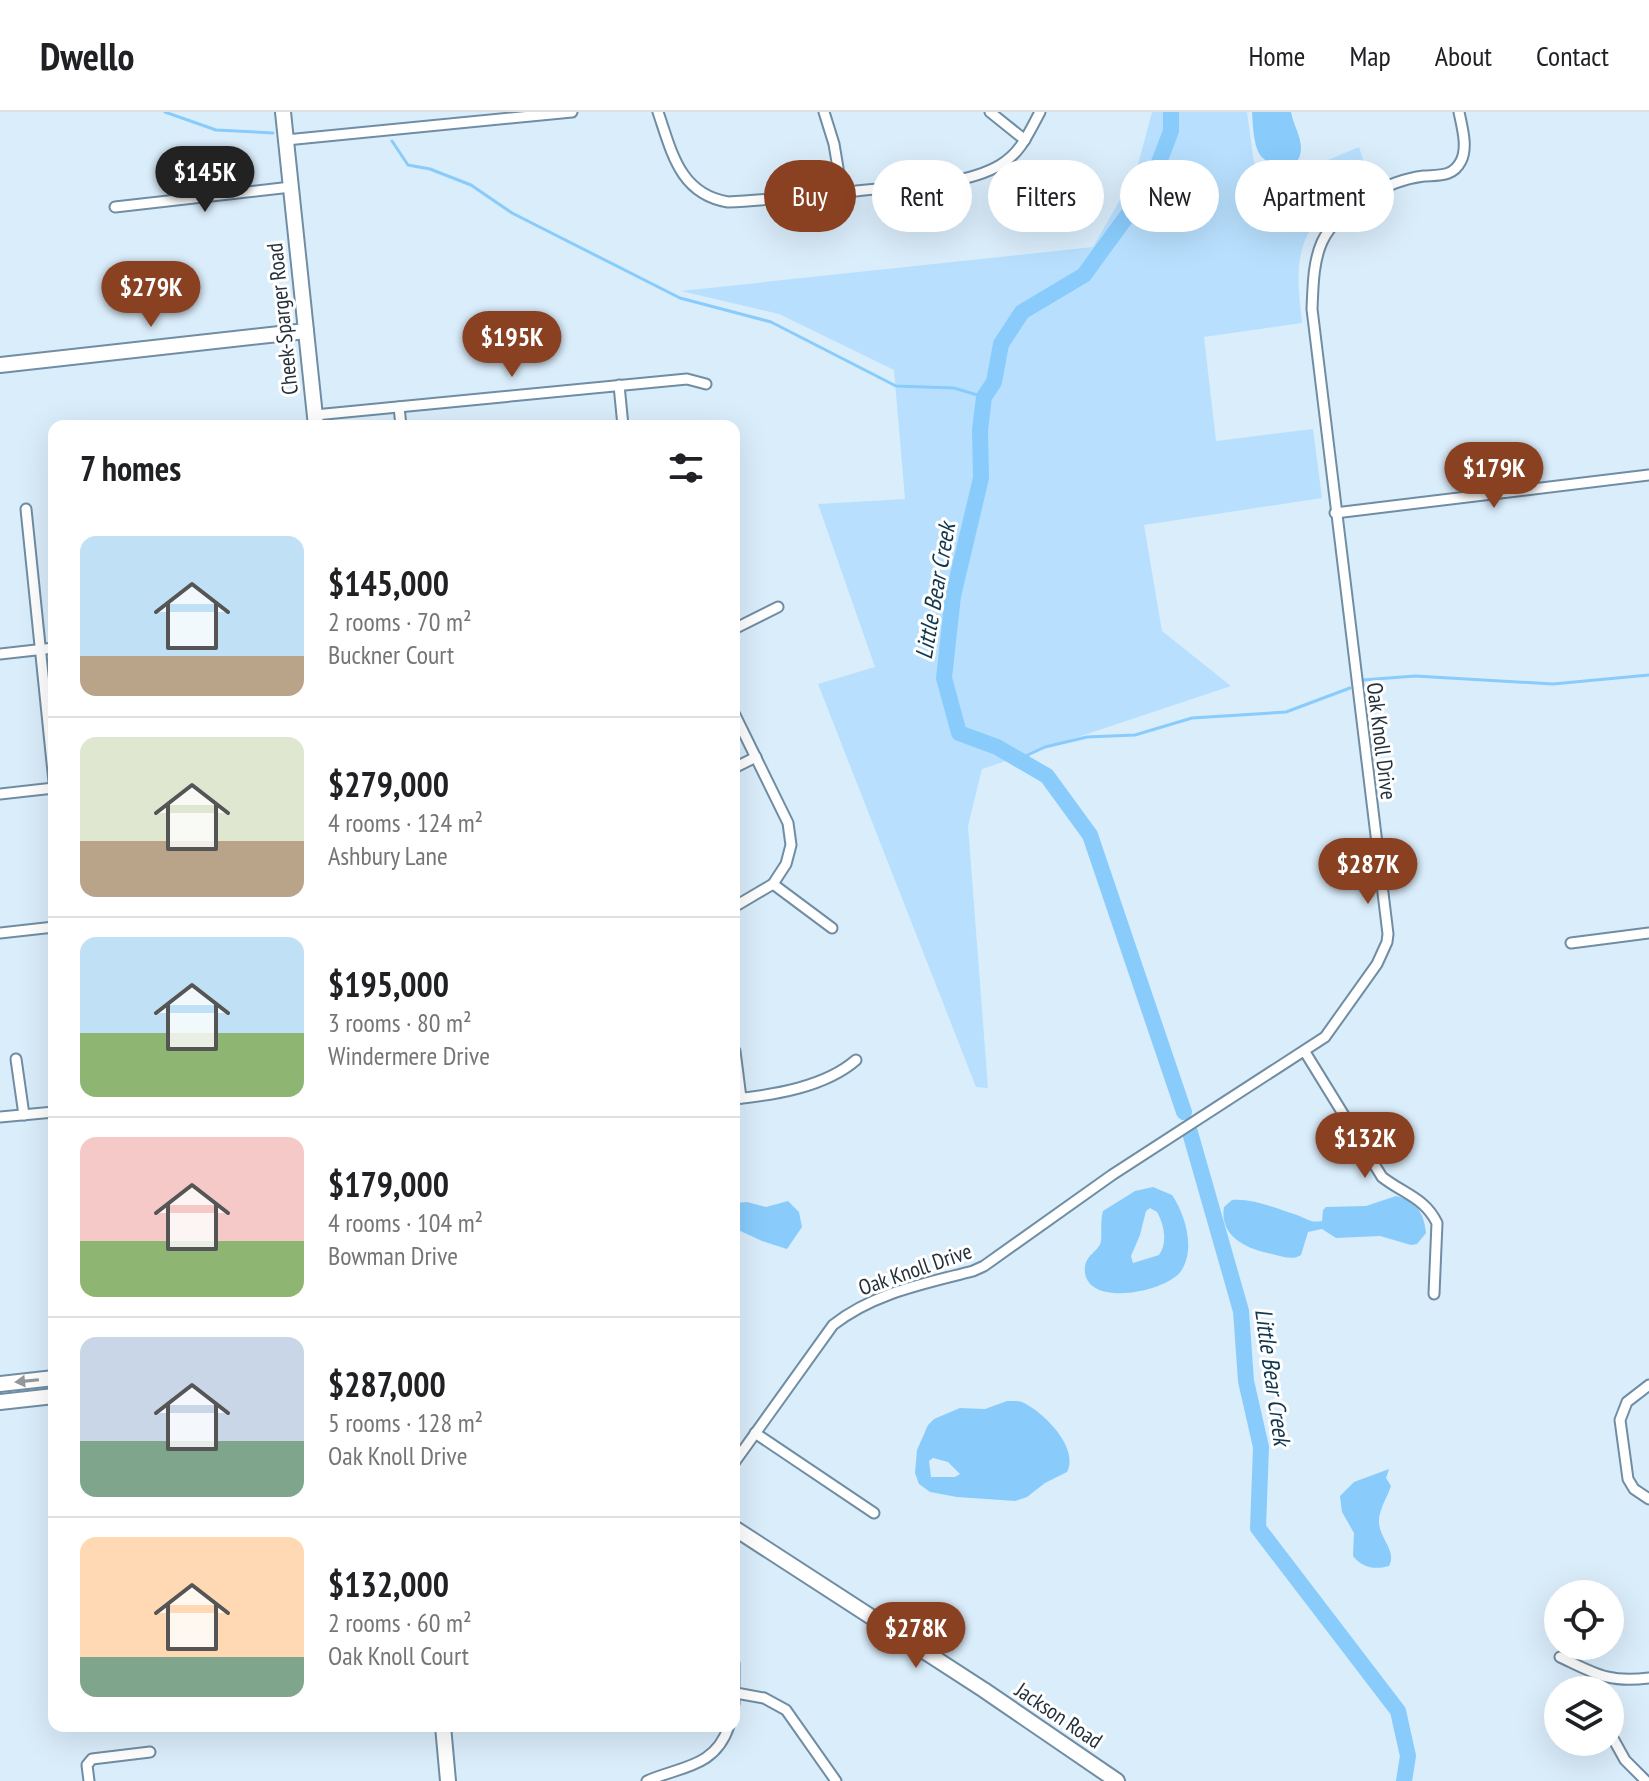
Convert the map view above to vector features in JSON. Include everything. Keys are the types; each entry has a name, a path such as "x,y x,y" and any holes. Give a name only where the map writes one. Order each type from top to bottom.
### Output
{"main road":[{"name":"Cheek-Sparger Road","path":"283,112 315,420"},
{"path":"0,365 306,331"},
{"path":"0,1384 48,1379"},
{"path":"0,1402 48,1397"},
{"name":"Jackson Road","path":"740,1532 984,1690 1100,1776 1117,1781"},
{"path":"444,1732 448,1781"}],"street":[{"path":"286,140 572,112"},
{"path":"658,112 684,177 707,197 716,200 764,200"},
{"path":"824,112 837,160"},
{"path":"990,112 1025,140"},
{"path":"856,190 974,175 999,165 1021,147 1040,112"},
{"name":"Oak Knoll Drive","path":"740,1454 833,1325 879,1297 984,1266 1112,1175 1305,1052 1334,1027 1377,964 1387,942 1312,309 1313,280 1322,241 1339,219 1373,194 1405,180 1439,177 1454,170 1463,154 1464,138 1459,112"},
{"path":"115,207 291,187"},
{"path":"321,420 399,407 619,385 687,379 706,384"},
{"path":"619,385 622,420"},
{"path":"399,407 400,420"},
{"path":"1335,513 1649,475"},
{"path":"26,509 48,721"},
{"path":"740,626 778,607"},
{"path":"0,654 48,649"},
{"path":"740,725 788,823 791,837 786,864 773,884 740,903"},
{"path":"740,765 756,757"},
{"path":"0,794 48,789"},
{"path":"773,884 832,928"},
{"path":"0,933 48,928"},
{"path":"1571,943 1649,933"},
{"path":"1305,1052 1382,1177 1424,1202 1433,1215 1437,1223 1434,1294"},
{"path":"16,1059 24,1115"},
{"path":"740,1097 816,1082 842,1072 856,1060"},
{"path":"0,1117 48,1113"},
{"path":"1649,1385 1622,1410 1620,1420 1628,1479 1634,1489 1649,1499"},
{"path":"755,1433 874,1513"},
{"path":"1565,1660 1594,1676"},
{"path":"1624,1681 1649,1678"},
{"path":"740,1699 764,1698 781,1705 803,1731 836,1781"},
{"path":"647,1781 699,1763 716,1749 726,1732"},
{"path":"89,1781 87,1765 92,1759 150,1752"},
{"path":"1623,1756 1646,1781"}],"shaded area":[{"path":"1152,112 1247,112 1254,160 1235,160 1235,232 1309,232 1299,263 1302,323 1204,337 1216,441 1313,429 1322,498 1144,525 1162,631 1231,686 982,769 968,826 988,1088 976,1087 818,684 875,667 818,504 905,499 894,370 779,314 681,291 1093,247 1120,200 1120,232 1219,232 1219,160 1139,160"},
{"path":"1252,112 1291,112 1301,144 1300,156 1297,160 1265,160 1255,140"},
{"path":"1359,147 1363,160 1328,160"},
{"path":"1153,1187 1172,1195 1187,1232 1185,1262 1173,1278 1146,1290 1114,1293 1100,1290 1090,1284 1085,1267 1101,1241 1103,1211 1135,1191","holes":["1150,1208 1157,1212 1164,1234 1162,1250 1159,1255 1133,1263 1131,1256 1146,1211"]},
{"path":"1396,1196 1414,1204 1421,1213 1426,1233 1417,1244 1380,1236 1336,1238 1322,1229 1308,1232 1301,1255 1287,1258 1263,1252 1237,1240 1230,1234 1224,1217 1224,1207 1232,1200 1256,1202 1309,1220 1322,1221 1326,1207 1366,1206"},
{"path":"788,1201 799,1212 802,1227 787,1249 740,1231 740,1203 766,1207"},
{"path":"1015,1401 1034,1409 1051,1424 1065,1443 1070,1463 1067,1472 1015,1501 957,1497 930,1492 919,1484 915,1473 917,1450 928,1425 934,1419 960,1408 985,1409","holes":["933,1458 948,1462 960,1474 955,1477 931,1477 929,1461"]},
{"path":"1389,1469 1386,1478 1391,1486 1381,1509 1379,1523 1391,1561 1389,1566 1369,1567 1353,1556 1354,1533 1342,1512 1340,1496 1354,1482"}],"waterway":[{"path":"165,112 216,130 273,133"},
{"name":"Little Bear Creek","path":"1171,112 1171,131 1151,183 1084,275 1022,312 1001,344 994,382 984,397 980,430 981,478 953,596 944,678 959,733 997,747 1047,776 1090,835 1184,1112"},
{"path":"392,141 408,165 430,169 471,185 512,213 680,298 771,322 896,386 954,388 984,397"},
{"path":"1363,680 1415,676 1553,684 1649,675"},
{"path":"1019,759 1045,747 1087,737 1135,735 1192,718 1286,712 1350,688"},
{"name":"Little Bear Creek","path":"1189,1129 1241,1311 1246,1381 1261,1447 1258,1528 1398,1711 1408,1756 1404,1781"}]}
